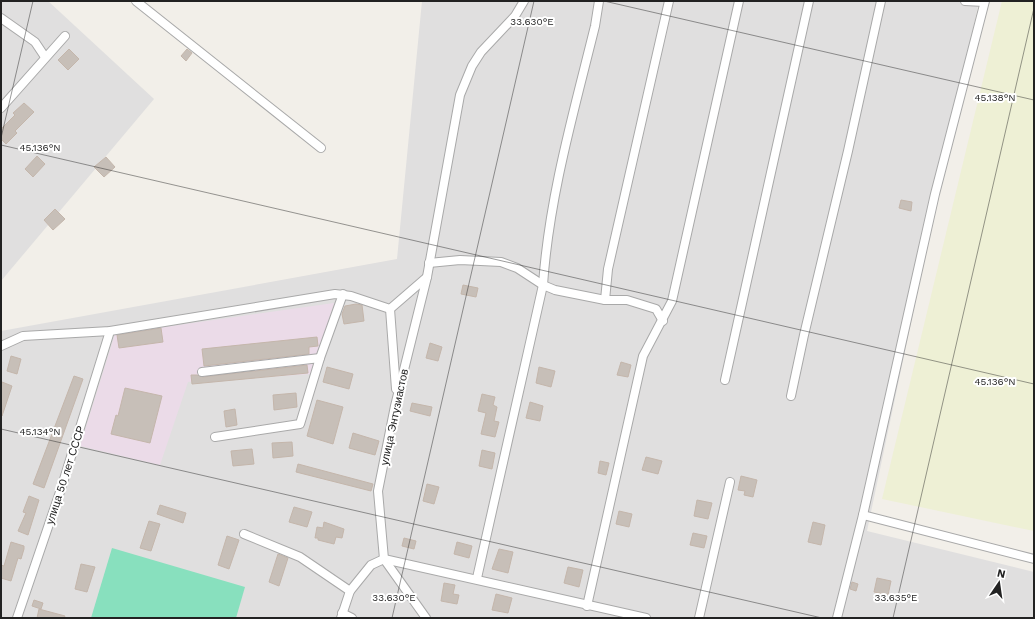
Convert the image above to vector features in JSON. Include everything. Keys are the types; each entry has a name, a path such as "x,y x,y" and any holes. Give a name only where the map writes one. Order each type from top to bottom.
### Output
{"street":[{"path":"136,1 321,148"},
{"name":"улица Энтузиастов","path":"384,559 378,491 395,406 427,277 460,95 466,79 481,52 515,16 524,1"},
{"path":"477,578 543,285 546,244 555,192 595,26 599,1"},
{"path":"605,300 608,269 669,1"},
{"path":"587,606 643,356 663,321 672,301 739,1"},
{"path":"724,380 809,1"},
{"path":"791,396 881,1"},
{"path":"837,618 863,515 935,194 984,2 965,1"},
{"path":"1,18 35,42 45,57"},
{"path":"1,108 65,36"},
{"path":"429,263 460,260 501,262 517,268 543,285 555,290 605,300 613,298 627,300 656,309 663,321"},
{"path":"390,309 427,277"},
{"path":"1,347 23,336 110,331 244,308 343,294 390,309"},
{"path":"215,437 300,424 320,358 343,294"},
{"path":"390,309 396,378 395,406"},
{"name":"улица 50 лет СССР","path":"17,618 61,489 110,331"},
{"path":"202,372 320,358"},
{"path":"699,618 730,482"},
{"path":"863,515 1034,559"},
{"path":"244,534 300,557 350,591"},
{"path":"384,559 426,618"},
{"path":"352,618 341,616 350,591 371,565 384,559 477,578 587,606 646,618"}],"shaded area":[{"path":"1,1 48,1 154,99 1,281"},
{"path":"422,1 979,1 867,531 1034,572 1034,618 1,618 1,331 397,259"},
{"path":"334,303 313,374 188,382 160,465 80,446 115,334"}],"green space":[{"path":"1002,1 1034,1 1034,531 882,499"},
{"path":"112,548 245,587 236,618 91,618"}],"building":[{"path":"69,49 79,59 68,70 58,60"},
{"path":"187,49 192,53 186,61 181,56"},
{"path":"24,103 34,112 15,131 17,133 6,144 1,139 1,129 15,115 13,113"},
{"path":"37,156 45,164 33,177 25,169"},
{"path":"106,157 115,167 104,177 94,167"},
{"path":"901,200 912,202 911,211 899,208"},
{"path":"55,209 65,219 53,230 44,220"},
{"path":"463,285 478,288 476,297 461,294"},
{"path":"356,304 362,305 364,321 344,324 342,314 345,306"},
{"path":"161,328 163,342 119,348 117,335"},
{"path":"317,337 318,346 309,347 309,354 204,366 202,349"},
{"path":"430,343 442,347 438,361 426,358"},
{"path":"11,356 21,359 17,374 7,371"},
{"path":"621,362 631,365 628,377 617,375"},
{"path":"307,365 308,373 192,384 191,375 203,377"},
{"path":"327,367 353,374 349,389 323,382"},
{"path":"539,367 555,371 551,387 536,383"},
{"path":"74,376 83,379 44,488 33,484"},
{"path":"2,382 12,386 2,416 1,387"},
{"path":"125,388 162,396 150,443 111,434 116,415 118,416"},
{"path":"296,393 297,407 274,410 273,395"},
{"path":"482,394 495,397 493,405 497,407 494,421 499,422 495,437 481,434 486,413 478,411"},
{"path":"317,400 343,407 333,444 307,436"},
{"path":"530,402 543,406 540,421 526,418"},
{"path":"412,403 432,407 430,416 410,411"},
{"path":"235,409 237,425 226,427 224,411"},
{"path":"353,433 379,441 375,455 349,448"},
{"path":"292,442 293,456 273,458 272,443"},
{"path":"252,449 254,464 233,466 231,451"},
{"path":"482,450 495,453 492,469 479,466"},
{"path":"646,457 662,461 658,474 642,470"},
{"path":"600,461 609,463 606,475 598,473"},
{"path":"298,464 373,484 371,491 296,472"},
{"path":"741,476 757,480 753,497 744,495 745,491 738,490"},
{"path":"427,484 439,487 434,504 423,501"},
{"path":"29,496 39,500 28,535 18,531 26,513 23,512"},
{"path":"697,500 712,503 708,519 694,516"},
{"path":"160,505 186,513 183,523 157,514"},
{"path":"294,507 312,512 307,527 289,522"},
{"path":"619,511 632,514 629,527 616,524"},
{"path":"149,521 160,524 151,551 140,548"},
{"path":"324,522 344,529 342,538 336,537 334,544 315,538 317,527 323,528"},
{"path":"813,522 825,525 821,545 808,542"},
{"path":"693,533 707,536 704,548 690,545"},
{"path":"227,536 239,540 229,569 218,565"},
{"path":"404,538 416,541 414,549 402,546"},
{"path":"11,542 24,546 24,549 21,559 18,558 11,581 1,578 1,565 4,566"},
{"path":"457,542 472,546 469,558 454,554"},
{"path":"499,549 513,552 508,573 492,569"},
{"path":"278,554 288,558 279,586 269,582"},
{"path":"81,564 95,567 87,592 75,589"},
{"path":"568,567 583,570 579,587 564,583"},
{"path":"877,578 891,581 888,595 874,592"},
{"path":"852,582 858,584 856,591 850,589"},
{"path":"444,583 455,585 453,594 459,595 457,604 441,601"},
{"path":"496,594 512,598 508,613 492,610"},
{"path":"34,600 43,603 41,609 32,606"},
{"path":"39,609 65,616 64,618 37,618"}]}
